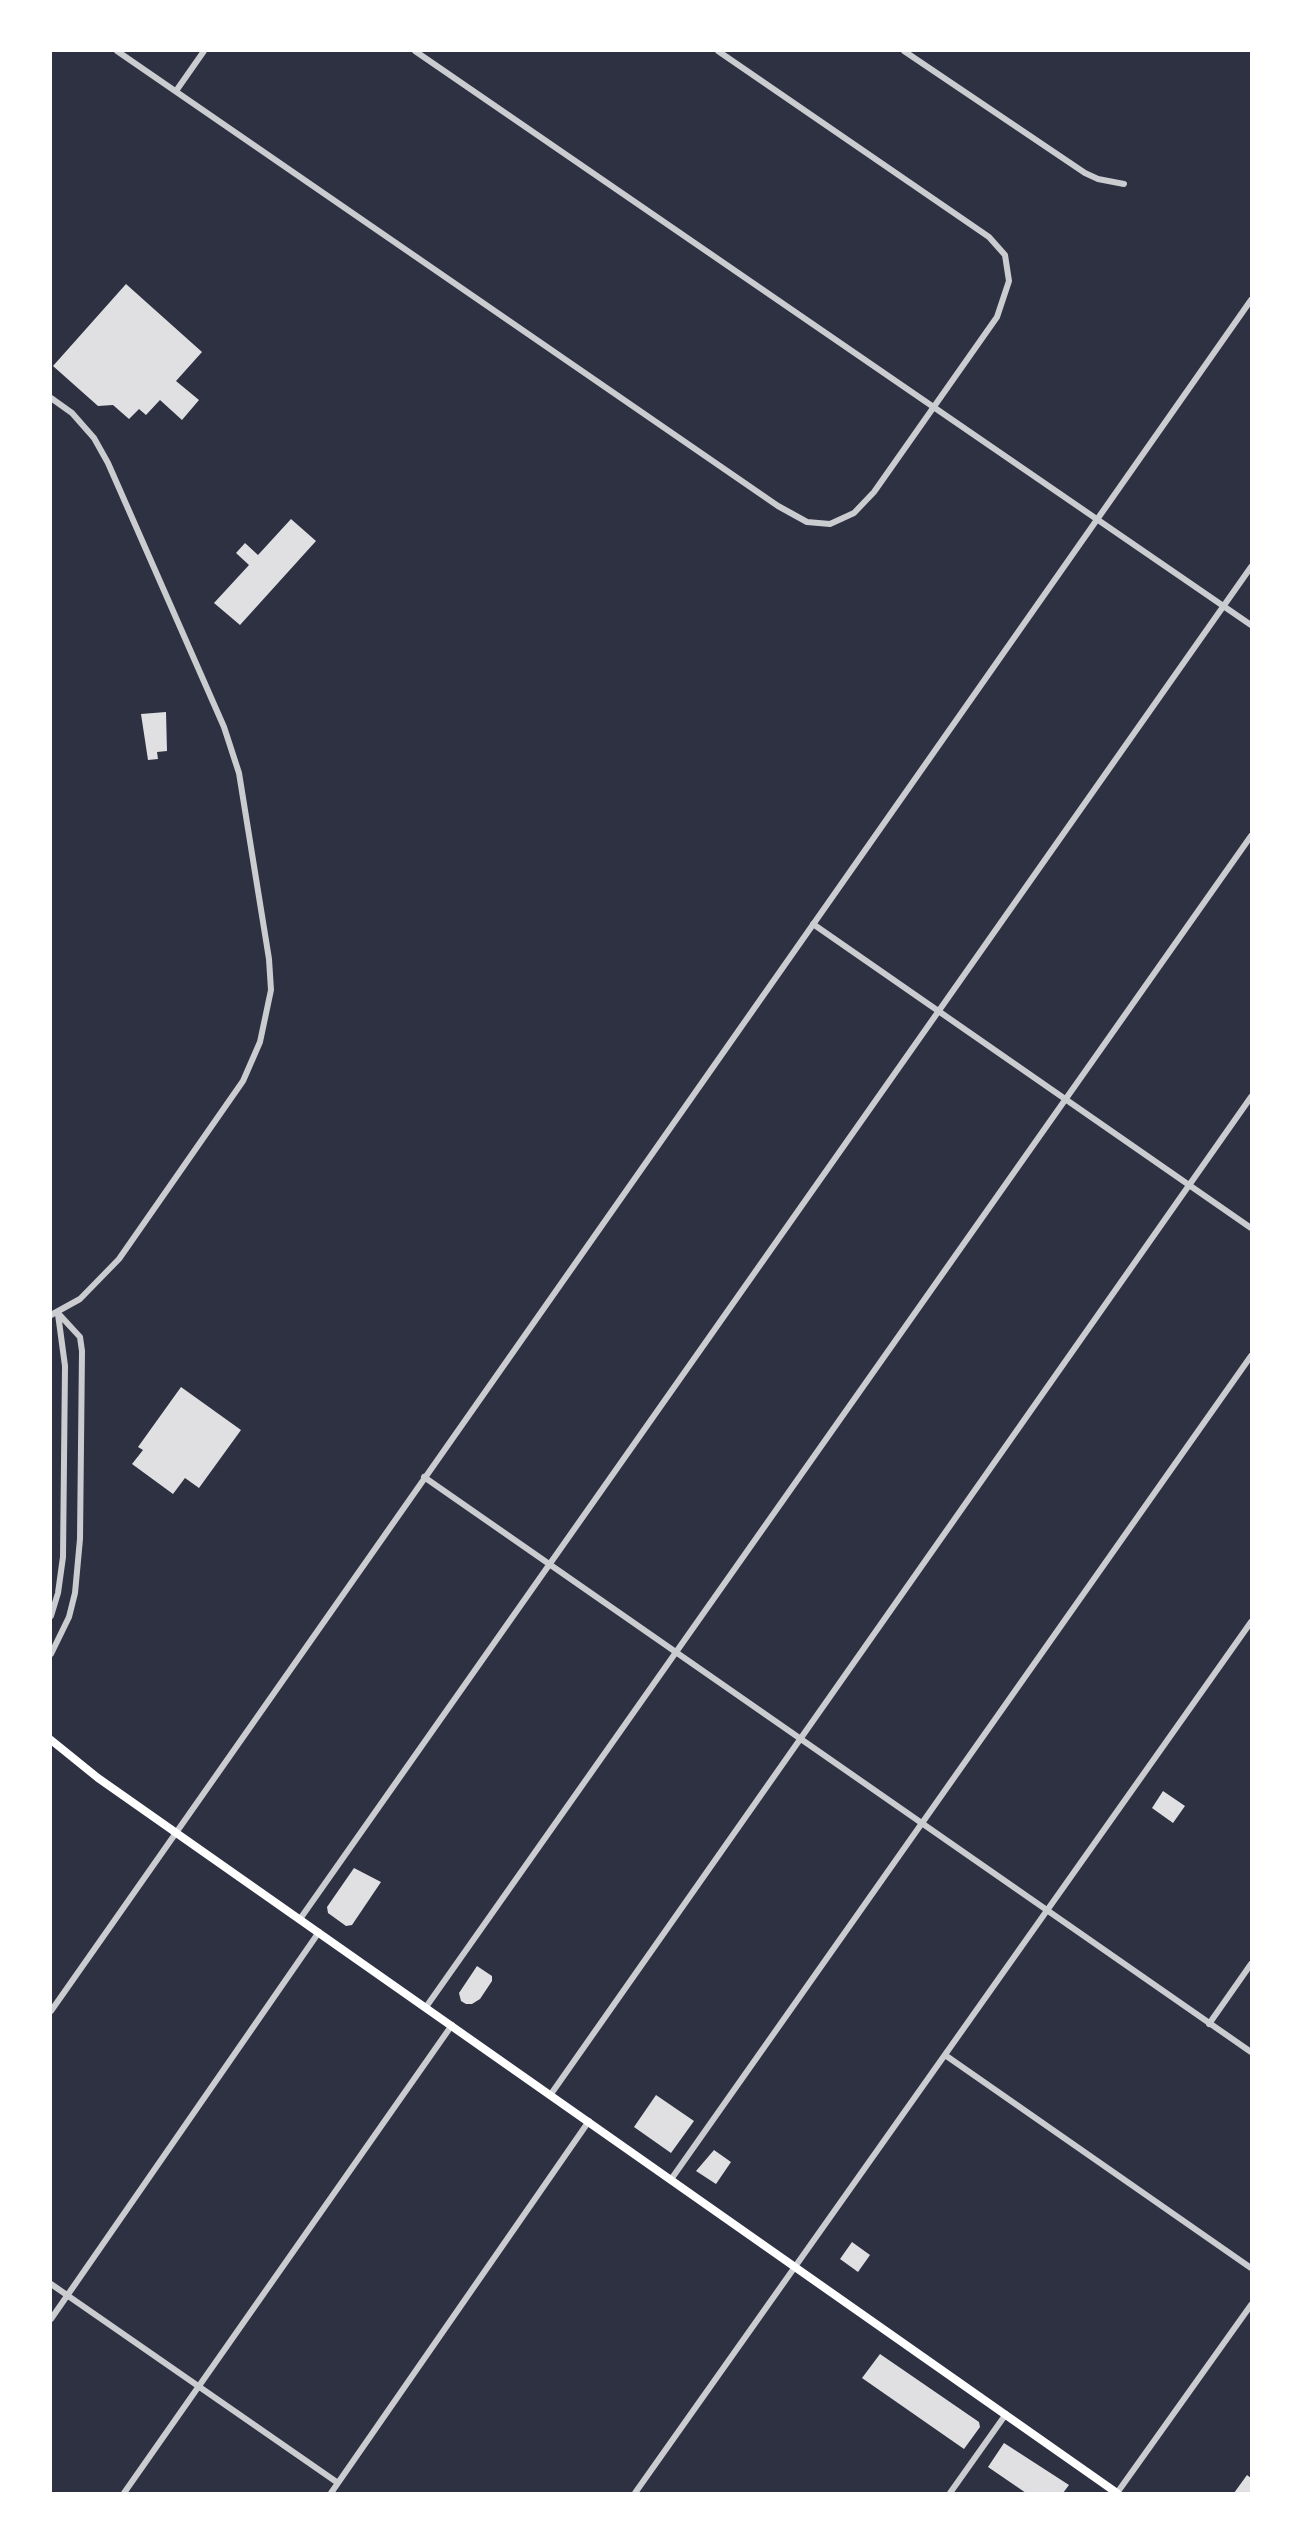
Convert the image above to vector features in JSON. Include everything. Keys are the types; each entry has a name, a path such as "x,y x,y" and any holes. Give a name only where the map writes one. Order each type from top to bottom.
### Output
{"main road":[{"path":"51,1740 98,1778 672,2178 1117,2493"}],"street":[{"path":"117,51 778,506 807,523 830,524 844,520 863,505 997,317 1009,281 1005,255 989,237 718,51"},
{"path":"176,91 204,51"},
{"path":"415,51 1251,625"},
{"path":"904,51 1085,173 1098,179 1124,184"},
{"path":"51,2011 1251,300"},
{"path":"51,398 72,413 108,463 224,727 239,773 269,959 271,990 260,1042 243,1081 119,1259 95,1286 54,1314"},
{"path":"300,1919 1251,567"},
{"path":"426,2007 1251,836"},
{"path":"813,924 1251,1228"},
{"path":"551,2094 1251,1097"},
{"path":"51,1616 58,1594 63,1557 65,1366 54,1314"},
{"path":"51,1654 69,1617 75,1593 80,1526 82,1351 79,1337 54,1314"},
{"path":"672,2178 1251,1356"},
{"path":"424,1477 1251,2052"},
{"path":"635,2493 1251,1622"},
{"path":"51,2319 319,1933"},
{"path":"1209,2024 1251,1964"},
{"path":"124,2493 452,2025"},
{"path":"945,2055 1251,2268"},
{"path":"331,2493 589,2121"},
{"path":"51,2284 338,2483"},
{"path":"1117,2493 1251,2305"},
{"path":"950,2493 1006,2414"}],"building":[{"path":"126,284 202,352 176,381 199,400 182,420 160,400 146,415 139,409 129,419 113,405 98,406 53,366"},
{"path":"291,519 316,541 240,625 214,603 249,565 236,553 245,543 258,555"},
{"path":"166,712 167,751 157,752 158,759 148,760 141,714"},
{"path":"181,1387 241,1430 199,1488 185,1478 173,1494 132,1464 143,1450 138,1447"},
{"path":"1163,1791 1185,1806 1173,1823 1152,1808"},
{"path":"354,1868 381,1882 352,1925 346,1926 328,1913 327,1907"},
{"path":"477,1966 492,1976 492,1981 480,1999 466,2004 461,2001 459,1993"},
{"path":"656,2095 694,2121 671,2153 634,2127"},
{"path":"714,2150 731,2162 716,2184 696,2171"},
{"path":"852,2242 870,2255 858,2272 840,2259"},
{"path":"880,2354 979,2422 980,2427 964,2449 862,2378"},
{"path":"1004,2443 1069,2485 1063,2493 1026,2493 988,2467"},
{"path":"1247,2475 1251,2478 1251,2493 1234,2493"}]}
